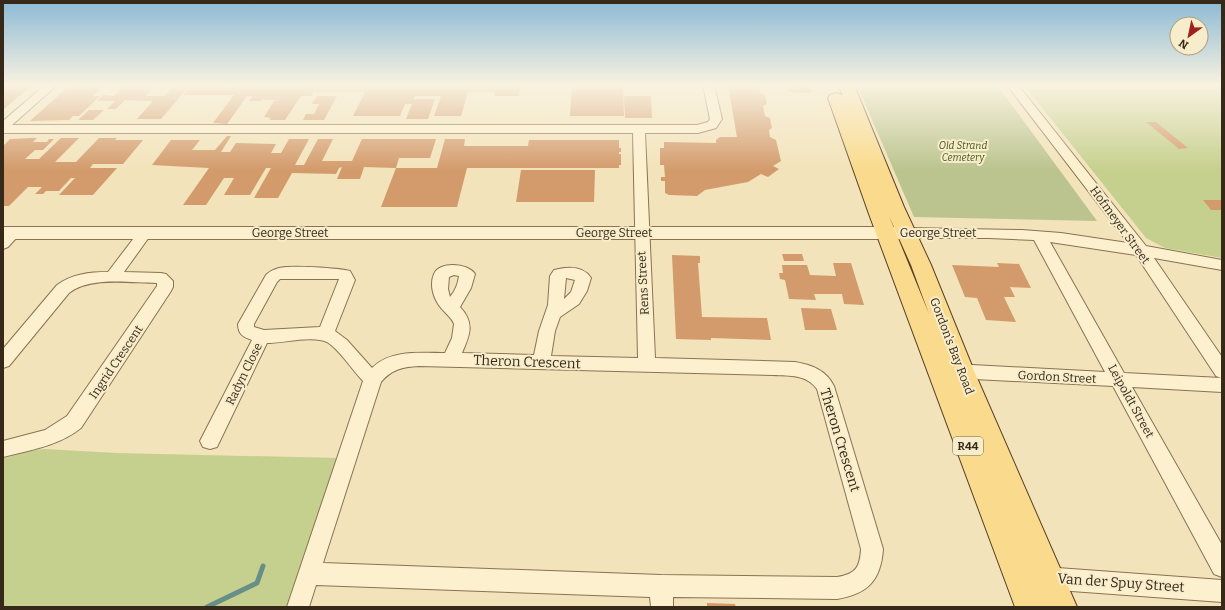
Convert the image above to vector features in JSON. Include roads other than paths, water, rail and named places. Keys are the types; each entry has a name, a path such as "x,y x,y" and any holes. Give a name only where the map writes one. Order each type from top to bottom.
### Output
{"main road":[{"name":"Gordon's Bay Road","path":"844,113 896,233 950,371 1019,576 1031,607"},
{"name":"Gordon's Bay Road","path":"858,113 895,207 896,233"},
{"name":"Gordon's Bay Road","path":"950,371 1061,607"}],"street":[{"path":"3,128 19,113"},
{"path":"3,128 698,129 712,125 716,119 715,113"},
{"name":"Hofmeyer Street","path":"1034,113 1136,243 1222,371"},
{"name":"Rens Street","path":"639,130 641,233 647,365"},
{"path":"112,277 145,233"},
{"name":"George Street","path":"7,236 145,233 996,233 1039,236 1222,265"},
{"name":"Leipoldt Street","path":"1039,236 1222,566"},
{"path":"451,308 461,294 467,274 461,270 449,270 441,275 442,298 462,323 451,360"},
{"path":"262,336 250,333 246,330 246,324 271,279 275,275 281,273 345,275 347,280 325,335 335,340 373,380"},
{"path":"541,363 547,331 556,305 557,279 559,274 579,274 583,278 580,292 575,300 568,306 554,313"},
{"name":"Ingrid Crescent","path":"3,361 68,284 82,278 112,277 161,278 165,281 165,287 74,422 59,434 49,439 3,449"},
{"name":"Radyn Close","path":"210,441 262,336 325,335"},
{"name":"Theron Crescent","path":"298,607 308,574 373,380 381,369 398,361 451,360 796,369 807,371 817,377 825,386 872,549 871,565 868,572 856,584 847,587 661,597 308,574"},
{"name":"Gordon Street","path":"950,371 1222,385"},
{"name":"Van der Spuy Street","path":"1019,576 1071,581 1222,590"}],"waterway":[{"path":"207,607 257,583 263,566"}],"park label":[{"name":"Old Strand Cemetery","path":"963,152"}]}
